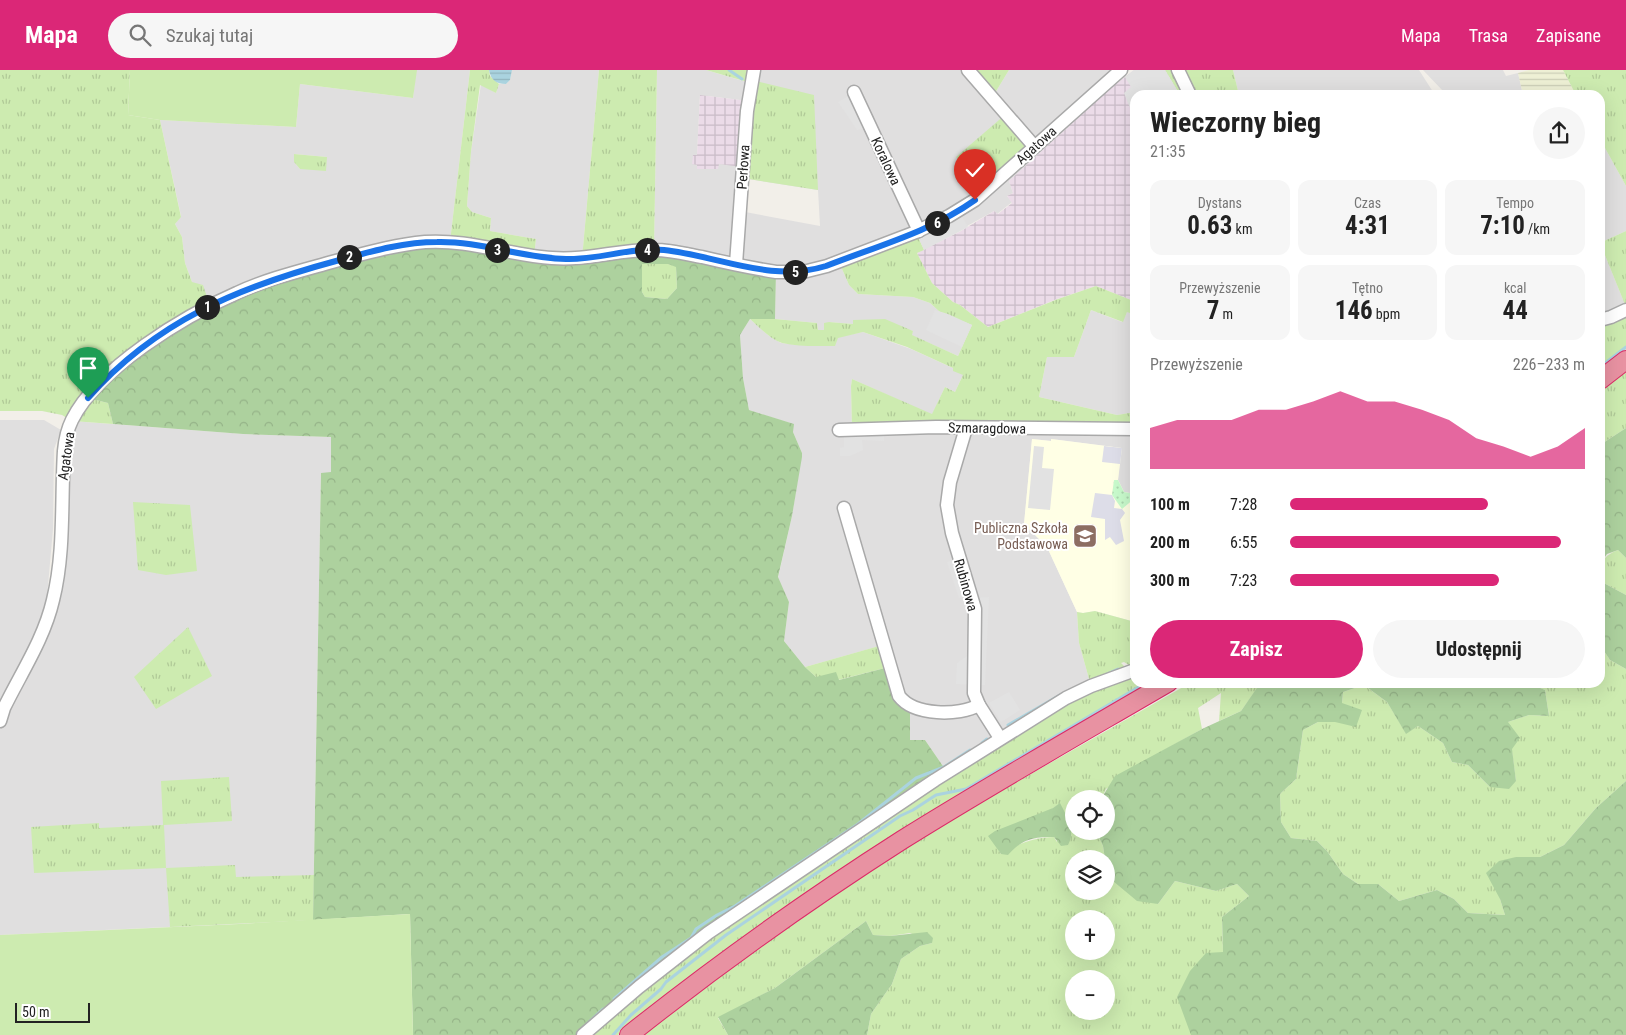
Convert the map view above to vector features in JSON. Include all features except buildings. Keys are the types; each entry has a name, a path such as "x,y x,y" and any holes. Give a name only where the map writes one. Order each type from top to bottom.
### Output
{"highway":[{"path":"1605,376 1626,360"},
{"path":"629,1035 714,969 870,861 966,801 1159,688"}],"street":[{"name":"Perłowa","path":"736,264 747,111 754,70"},
{"path":"968,70 1034,146"},
{"name":"Agatowa","path":"0,721 7,701 41,635 53,602 60,555 64,451 66,435 72,421 88,398 116,369 157,337 204,308 253,286 312,268 402,245 450,242 546,258 569,259 595,257 635,250 657,250 776,272 811,271 919,231 975,200 1121,70"},
{"path":"1178,70 1188,90"},
{"name":"Koralowa","path":"854,92 919,231"},
{"path":"1605,319 1626,310"},
{"name":"Szmaragdowa","path":"839,430 936,427 1130,429"},
{"name":"Rubinowa","path":"966,428 948,490 947,509 953,540 975,609 974,693 979,705 1000,738"},
{"path":"844,508 899,696 909,706 921,710 960,713 979,705"},
{"path":"583,1035 708,932 1000,738 1066,698 1091,686 1130,672"}],"shaded area":[{"path":"416,70 470,70 450,242 210,306 192,282 185,263 182,237 175,224 181,216 160,120 296,127 300,84 413,98","holes":["294,154 327,157 312,169 300,169 294,162"]},
{"path":"512,70 599,70 582,259 534,256 536,239 490,231 491,218 472,212 467,206 471,152 481,84 496,93 499,84 506,84 510,80"},
{"path":"657,70 706,70 750,83 754,70 974,70 992,98 1009,70 1121,70 1051,139 1053,142 1009,181 1013,193 1007,196 1012,202 997,214 994,211 924,250 917,232 839,262 849,285 858,294 913,297 930,303 940,312 972,325 958,356 911,335 913,331 854,320 853,324 829,322 824,330 818,330 817,323 775,319 776,272 654,250","holes":["700,95 748,101 731,165 719,164 697,168 697,165 693,164 697,155","742,178 818,190 820,226 740,211"]},
{"path":"1134,70 1165,70 1177,90 1130,90 1130,300 1096,286 1057,299 988,327 960,305 953,302 932,283 917,253 961,231 994,211 998,214 1012,203 1007,196 1013,193 1009,181 1112,87"},
{"path":"1134,70 1165,70 1177,90 1130,90 1130,108 1124,93 1131,87 1125,77"},
{"path":"1233,70 1419,70 1432,90 1238,90"},
{"path":"1423,70 1503,70 1506,76 1518,73 1522,90 1442,90"},
{"path":"1529,70 1563,70 1573,90 1522,90 1518,73"},
{"path":"858,91 870,127 857,130 838,102"},
{"path":"700,95 748,101 742,167 719,164 718,169 697,169 697,165 692,164 693,155 697,155"},
{"path":"1605,148 1626,186 1626,231 1605,241"},
{"path":"959,211 968,227 924,250 916,232"},
{"path":"1605,255 1626,307 1605,321"},
{"path":"935,310 972,325 962,347 926,330"},
{"path":"1091,310 1122,322 1127,312 1130,313 1130,413 1117,415 1039,397 1047,357 1074,357"},
{"path":"750,319 768,335 781,343 798,345 863,332 911,349 953,368 963,375 955,392 945,387 932,415 852,379 852,429 1130,429 1130,493 1124,492 1118,480 1121,448 1052,439 1051,441 1032,439 1024,524 1047,547 1077,612 1079,643 1091,686 947,772 925,740 910,740 910,711 876,647 805,667 784,641 789,602 778,578 792,516 802,453 793,432 793,424 749,410 743,378 740,335"},
{"path":"0,420 44,420 61,430 54,449 53,529 47,597 38,628 0,705"},
{"path":"72,421 243,434 331,437 331,473 321,473 313,920 0,935 0,721 47,621"},
{"path":"884,429 884,441 862,440 863,450 850,456 840,456 840,448 844,447 844,430"},
{"name":"Publiczna Szkoła Podstawowa","path":"1032,439 1051,441 1051,439 1122,448 1118,480 1124,492 1130,493 1130,621 1095,611 1077,612 1047,547 1024,524"},
{"path":"1034,446 1044,447 1042,468 1054,469 1050,510 1028,508"},
{"path":"1104,446 1122,448 1120,464 1102,462"},
{"path":"1095,493 1112,495 1115,501 1114,508 1122,509 1125,513 1120,520 1124,541 1116,545 1110,537 1105,540 1105,519 1091,517"},
{"path":"959,557 972,594 959,598 947,562"},
{"path":"989,597 985,685 956,684 957,663 971,653 973,598"},
{"path":"1009,692 1020,710 1001,722 989,703"}],"green space":[{"path":"0,70 130,70 128,115 160,120 181,217 175,224 182,237 185,263 192,282 203,285 210,306 88,398 108,403 113,424 72,421 62,415 42,411 0,411"},
{"path":"130,70 417,70 413,98 300,84 296,127 160,120 128,115"},
{"path":"470,70 489,70 490,76 499,84 496,93 480,85 471,152 467,206 472,212 491,218 490,231 536,239 534,256 450,242"},
{"path":"599,70 657,70 654,250 582,259"},
{"path":"706,70 754,70 752,80 814,95 818,190 742,178 751,83"},
{"path":"974,70 1009,70 992,98"},
{"path":"1165,70 1233,70 1238,90 1177,90"},
{"path":"1563,70 1626,70 1626,186 1605,148 1605,90 1573,90"},
{"path":"1006,114 1034,146 982,187 956,157"},
{"path":"294,154 327,157 326,171 300,169 294,162"},
{"path":"1626,231 1626,307 1605,255 1605,241"},
{"path":"916,232 924,250 917,253 932,283 953,302 960,305 988,327 1096,286 1130,300 1130,313 1127,312 1123,322 1091,310 1074,357 1047,357 1039,397 1117,415 1130,413 1130,429 852,429 852,379 932,414 945,387 955,392 963,375 953,371 953,368 907,347 863,332 838,338 835,346 795,345 773,339 750,319 817,323 818,330 824,330 824,323 829,322 853,324 853,320 885,319 913,331 912,335 958,356 972,325 940,312 930,303 913,297 858,294 849,285 839,262"},
{"path":"426,242 546,258 635,250 776,272 775,319 750,319 740,335 743,378 749,410 794,424 793,432 802,453 792,516 778,577 789,602 784,641 805,667 816,677 836,672 839,680 885,668 910,711 910,740 925,740 947,772 733,914 583,1035 413,1035 410,914 313,920 321,473 331,472 331,437 243,434 113,424 108,403 88,398 116,369 237,293","holes":["642,264 668,264 676,267 677,288 667,299 645,297 642,292"]},
{"path":"642,264 668,264 676,266 677,288 667,299 645,297 642,292"},
{"path":"1626,314 1626,349 1605,365 1605,322"},
{"path":"1626,370 1626,428 1605,442 1605,385"},
{"path":"1626,428 1626,558 1618,550 1607,554 1605,557 1605,442"},
{"path":"1114,480 1118,480 1124,492 1130,493 1130,502 1122,509 1112,495"},
{"path":"133,502 190,505 197,571 166,575 138,570"},
{"path":"1618,550 1626,558 1626,595 1605,584 1605,558"},
{"path":"1605,584 1626,595 1626,669 1610,660 1605,652"},
{"path":"1095,611 1130,621 1130,666 1124,662 1121,663 1127,673 1130,673 1130,688 1145,688 686,982 618,1035 583,1035 687,948 1091,686 1079,643 1077,612"},
{"path":"188,627 212,676 156,709 134,677"},
{"path":"879,646 885,668 838,680 816,677 805,667"},
{"path":"1605,652 1610,660 1626,669 1626,781 1596,808 1564,845 1540,857 1516,857 1500,899 1505,915 1468,913 1454,899 1437,890 1399,901 1378,884 1358,884 1343,874 1327,851 1317,841 1291,838 1281,822 1280,794 1296,779 1303,730 1318,722 1335,722 1342,703 1343,692 1355,688 1368,688 1387,702 1406,733 1418,726 1443,743 1452,762 1468,765 1490,787 1516,781 1508,722 1529,715 1549,716 1545,690 1540,688 1605,688"},
{"path":"1181,688 1257,688 1241,711 1219,721 1221,693 1198,708 1202,729 1150,758 1106,790 1065,790 1065,840 1100,840 1104,850 1065,850 1065,900 1115,900 1115,880 1158,904 1175,881 1216,891 1237,884 1249,896 1222,917 1223,952 1191,1035 867,1035 871,1014 892,984 901,959 920,946 932,943 910,933 890,936 873,935 866,921 775,988 718,1018 728,1035 643,1035 741,961 875,867 975,806","holes":["1060,804 1057,842 1054,837 1040,838 1020,844 1001,854 995,844"]},
{"path":"1257,688 1355,688 1343,692 1342,703 1362,710 1356,727 1335,722 1318,722 1303,730 1296,779 1280,794 1281,822 1291,838 1317,841 1327,851 1343,874 1358,884 1378,884 1399,901 1437,890 1454,899 1468,913 1505,915 1500,899 1486,873 1499,861 1516,857 1540,857 1564,845 1596,808 1626,781 1626,1035 1191,1035 1177,997 1190,971 1206,953 1223,952 1222,917 1249,896 1237,884 1216,891 1175,881 1158,904 1137,901 1115,883 1115,850 1104,850 1100,840 1115,840 1115,790 1106,790 1115,776 1202,729 1241,711"},
{"path":"1368,688 1540,688 1545,690 1549,716 1529,715 1508,722 1520,738 1512,749 1516,781 1509,789 1490,787 1468,765 1452,762 1443,743 1418,726 1406,734 1387,702"},
{"path":"229,777 232,821 164,825 166,868 34,873 31,827 99,823 99,828 163,825 161,781"},
{"path":"1060,803 1065,813 1065,840 1070,840 1068,845 1061,846 1054,837 1034,838 1018,845 1008,855 1001,854 988,836 995,831 1053,808"},
{"path":"235,865 236,877 314,875 313,920 170,927 166,868"},
{"path":"410,914 413,1035 0,1035 0,935"},
{"path":"866,921 873,935 890,936 927,932 933,938 932,943 920,946 901,959 892,984 871,1014 867,1035 728,1035 718,1017 775,988"}],"water":[{"path":"489,70 512,70 510,80 506,84 499,83 493,79"}],"waterway":[{"path":"729,70 742,79"},
{"path":"1605,363 1626,347"},
{"path":"1107,674 1118,669"},
{"path":"613,1035 666,982 726,935 900,816 936,795 966,789 1137,688"},
{"path":"1008,725 1060,695"},
{"path":"982,743 987,739"},
{"path":"614,999 662,957 691,938 696,929 735,906 858,824 916,778 944,767 970,750"},
{"path":"588,1023 603,1009"}],"place":[{"name":"Publiczna Szkoła Podstawowa","path":"1085,536"}],"route":[{"path":"88,398 99,385 136,352 204,308 237,292 269,281 388,247 426,242 450,242 546,258 569,259 582,259 635,250 657,250 693,255 756,269 792,273 811,271 916,232 936,224 975,200"}]}
